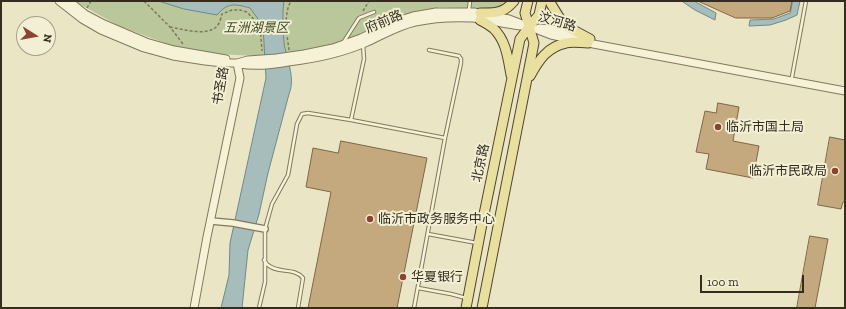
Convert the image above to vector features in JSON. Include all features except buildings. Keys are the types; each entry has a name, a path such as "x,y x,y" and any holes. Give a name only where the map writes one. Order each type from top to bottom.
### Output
{"main road":[{"path":"480,16 497,13 508,8 514,1"},
{"path":"482,308 534,43 525,13 528,1"},
{"name":"北京路","path":"466,308 520,39 539,15 542,1"},
{"path":"550,1 564,25 589,41"},
{"path":"480,16 494,29 507,50 512,80"},
{"path":"526,82 538,62 550,49 566,43 589,41"}],"street":[{"name":"府前路","path":"59,1 82,19 101,30 144,48 173,56 204,61 237,63"},
{"name":"府前路","path":"69,1 85,14 125,34 146,42 174,50 224,58 250,66 258,63 335,54 363,44 402,25 437,18 480,16 509,19 529,27"},
{"name":"府前路","path":"305,57 342,45 381,30 400,20 413,16 436,12 468,12 480,16"},
{"name":"汶河路","path":"529,27 552,29 589,41 845,91"},
{"name":"汶河路","path":"589,41 845,87"},
{"name":"书圣路","path":"194,308 240,78 237,63"},
{"name":"书圣路","path":"190,308 237,63"},
{"path":"211,221 233,223 262,229"}],"lane":[{"path":"468,12 470,1"},
{"path":"792,77 806,1"},
{"path":"342,45 359,18 374,12"},
{"path":"351,120 364,59 363,44"},
{"path":"414,308 445,138 461,63 459,56 429,50"},
{"path":"259,308 264,282 262,229 272,204 288,175 297,124 302,114 308,113 351,120 445,138"},
{"path":"428,234 478,243"},
{"path":"264,259 268,265 273,268 300,274 303,278 298,308"},
{"path":"418,288 468,298"}],"path":[{"path":"144,1 170,27 189,52"},
{"path":"289,52 287,23 288,6 291,1"},
{"path":"331,1 336,1"},
{"path":"359,18 369,1"},
{"path":"170,27 192,32 208,31 217,26 222,14 232,10 240,10 247,12 260,26 262,51"}],"green space":[{"name":"五洲湖景区","path":"74,1 505,1 499,7 479,9 440,7 395,17 357,36 339,41 332,46 258,56 213,54 181,49 119,26"}],"water":[{"path":"159,1 284,1 284,42 290,68 291,88 268,173 259,214 248,250 242,308 221,308 229,275 230,243 266,78 263,26 250,8 232,5 225,8 217,15 184,9"},
{"path":"682,1 694,1 716,13 715,20 695,10"},
{"path":"793,1 800,1 797,15 770,25 749,26 750,20 774,19 790,13"}],"place":[{"name":"临沂市国土局","path":"718,127"},
{"name":"临沂市民政局","path":"835,171"},
{"name":"临沂市政务服务中心","path":"370,219"},
{"name":"华夏银行","path":"403,277"}]}
